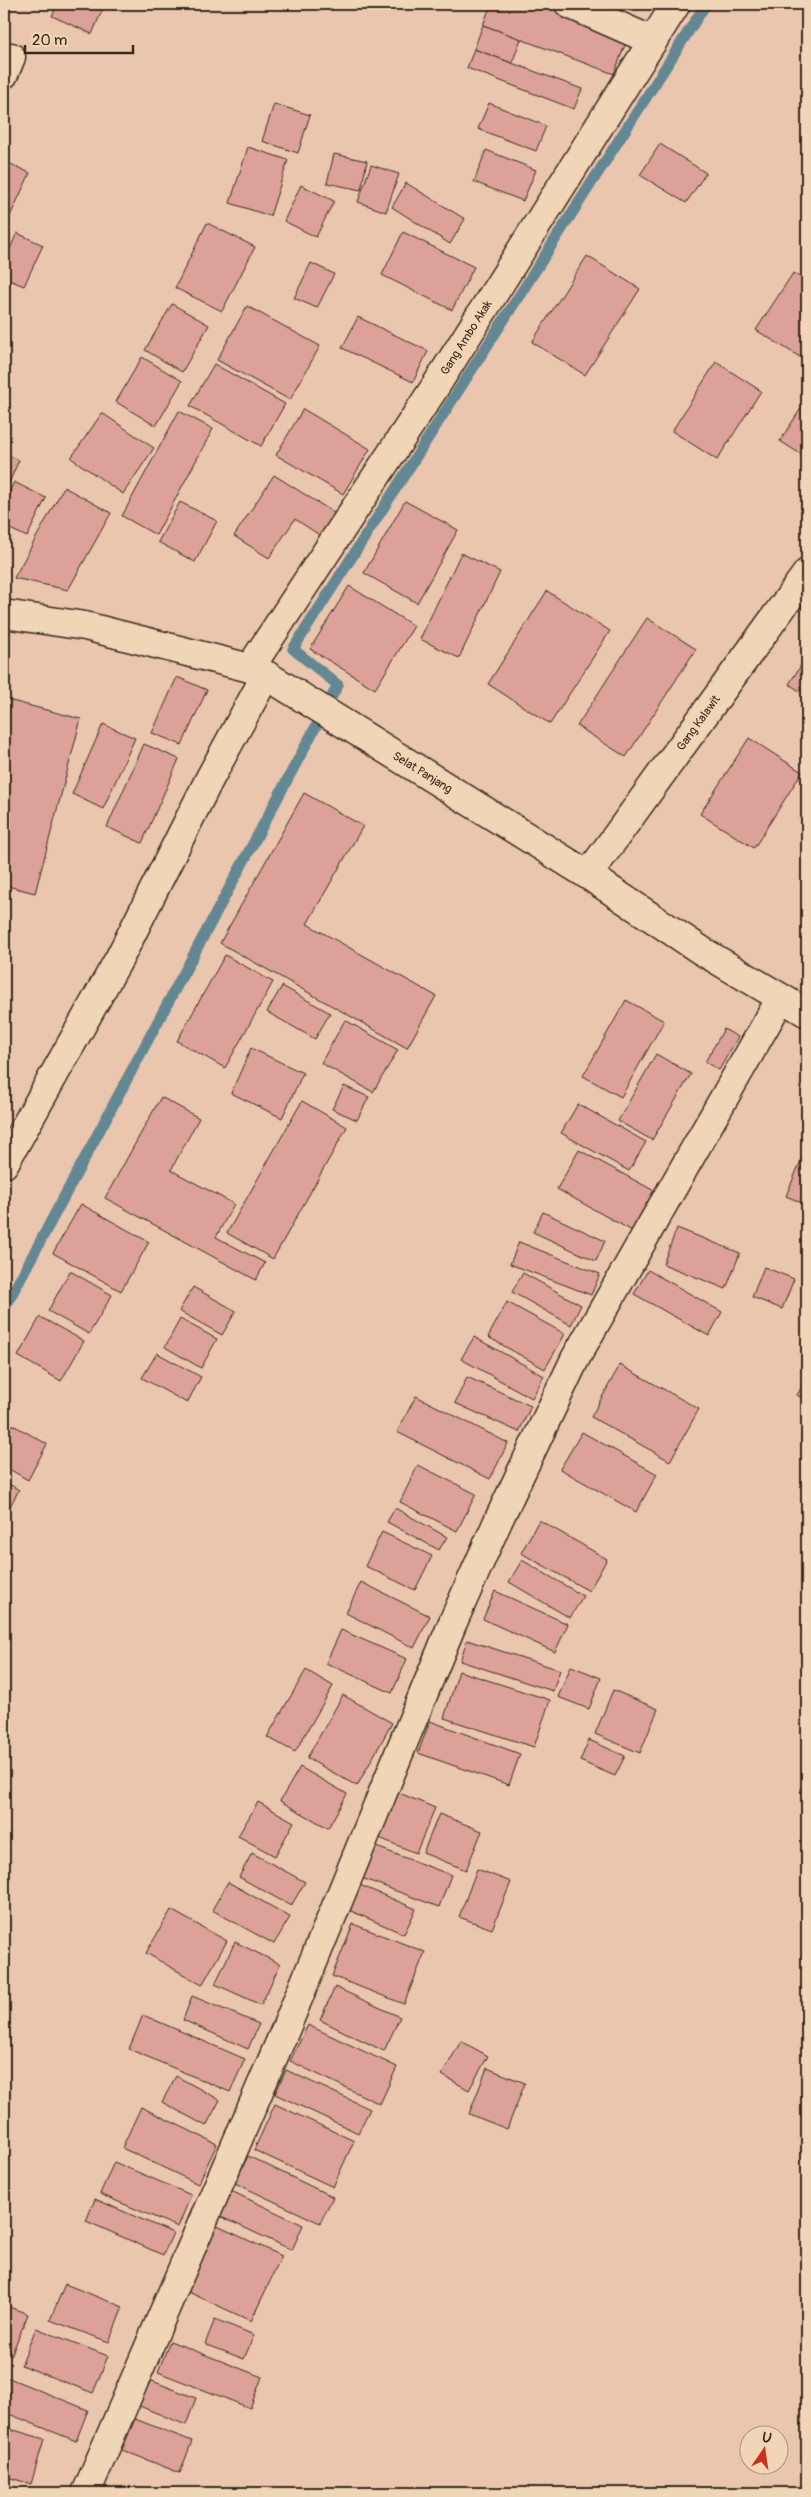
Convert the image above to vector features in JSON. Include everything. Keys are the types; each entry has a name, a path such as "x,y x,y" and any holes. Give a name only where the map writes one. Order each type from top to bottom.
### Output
{"street":[{"path":"569,4 653,41"},
{"name":"Gang Ambo Akak","path":"4,1164 120,957 210,778 258,672 676,4"},
{"name":"Gang Kalawit","path":"588,874 807,573"},
{"name":"Selat Panjang","path":"4,614 85,626 258,672 588,874 702,951 800,1007"},
{"path":"86,2493 286,2028 453,1622 498,1521 575,1359 800,1007"}],"building":[{"path":"4,4 9,4 4,14"},
{"path":"58,4 105,4 92,34 52,16"},
{"path":"491,4 539,4 628,37 614,74 483,25"},
{"path":"483,25 521,39 512,63 474,49"},
{"path":"474,49 582,89 574,109 467,68"},
{"path":"489,103 546,126 536,151 478,129"},
{"path":"274,104 310,115 298,153 262,141"},
{"path":"660,144 706,173 686,203 640,175"},
{"path":"248,147 288,160 270,216 230,203"},
{"path":"486,150 536,170 523,201 474,182"},
{"path":"334,154 367,161 361,190 327,183"},
{"path":"4,161 30,173 4,229"},
{"path":"371,165 399,174 386,212 358,202"},
{"path":"406,183 465,219 450,244 392,207"},
{"path":"301,185 334,201 316,237 284,221"},
{"path":"207,223 255,247 222,311 175,288"},
{"path":"403,232 474,267 452,310 382,275"},
{"path":"17,233 43,245 24,286 4,278 4,262"},
{"path":"587,256 640,289 585,375 532,342"},
{"path":"311,263 334,274 317,308 294,298"},
{"path":"793,273 807,281 807,346 800,357 756,330"},
{"path":"172,304 209,325 182,372 145,350"},
{"path":"247,306 320,346 290,400 217,360"},
{"path":"358,317 428,351 413,382 342,348"},
{"path":"142,357 182,381 156,426 116,402"},
{"path":"716,362 761,391 717,460 672,431"},
{"path":"214,364 285,404 261,446 190,406"},
{"path":"807,399 807,458 780,441"},
{"path":"303,409 370,449 343,494 276,455"},
{"path":"179,411 213,429 156,535 122,516"},
{"path":"102,413 154,448 123,494 71,458"},
{"path":"4,453 19,460 4,494"},
{"path":"274,475 336,514 321,536 295,519 269,558 234,536"},
{"path":"14,482 46,498 27,537 4,526 4,504"},
{"path":"64,487 111,513 68,590 14,578"},
{"path":"405,501 458,530 417,603 364,573"},
{"path":"180,502 217,521 195,562 158,542"},
{"path":"461,553 500,572 459,658 420,639"},
{"path":"349,586 414,626 375,689 310,649"},
{"path":"547,591 610,631 550,724 488,684"},
{"path":"647,618 696,649 626,757 577,726"},
{"path":"807,656 807,696 789,684"},
{"path":"177,677 207,690 182,745 152,733"},
{"path":"4,699 81,719 35,893 4,885"},
{"path":"103,724 135,738 103,809 72,794"},
{"path":"749,738 802,772 754,848 700,814"},
{"path":"144,744 179,759 142,843 107,827"},
{"path":"304,793 363,826 307,924 436,996 407,1048 220,943"},
{"path":"807,846 807,859 802,855"},
{"path":"225,955 273,982 225,1068 177,1041"},
{"path":"282,986 330,1013 315,1039 267,1012"},
{"path":"626,1000 664,1021 621,1097 583,1076"},
{"path":"345,1020 398,1050 373,1092 321,1063"},
{"path":"724,1029 738,1037 719,1070 705,1062"},
{"path":"251,1048 303,1073 282,1118 231,1093"},
{"path":"656,1054 691,1074 652,1140 618,1121"},
{"path":"344,1086 369,1097 357,1120 332,1109"},
{"path":"161,1097 199,1118 171,1170 234,1204 216,1237 265,1263 256,1280 105,1198"},
{"path":"302,1101 347,1127 273,1259 227,1233"},
{"path":"578,1104 646,1142 629,1171 561,1133"},
{"path":"807,1146 807,1205 786,1196"},
{"path":"579,1150 658,1193 636,1233 557,1189"},
{"path":"81,1204 149,1242 121,1291 53,1253"},
{"path":"543,1212 605,1241 596,1261 533,1232"},
{"path":"677,1228 740,1253 726,1289 663,1264"},
{"path":"519,1242 600,1274 591,1295 510,1264"},
{"path":"764,1267 794,1279 782,1309 752,1297"},
{"path":"648,1270 722,1312 709,1336 634,1294"},
{"path":"70,1271 112,1295 89,1334 48,1311"},
{"path":"523,1273 581,1305 571,1325 512,1292"},
{"path":"807,1284 807,1297 803,1295"},
{"path":"193,1287 236,1311 222,1335 179,1311"},
{"path":"507,1302 565,1334 545,1369 488,1337"},
{"path":"40,1317 84,1341 61,1381 18,1356"},
{"path":"180,1319 217,1339 201,1368 165,1347"},
{"path":"474,1337 544,1376 532,1398 461,1359"},
{"path":"157,1353 201,1377 187,1403 142,1378"},
{"path":"620,1365 699,1409 670,1461 591,1417"},
{"path":"467,1377 531,1406 519,1432 455,1403"},
{"path":"807,1378 807,1401 797,1395"},
{"path":"416,1396 508,1443 490,1479 397,1432"},
{"path":"4,1420 47,1444 28,1480 4,1466"},
{"path":"582,1432 657,1474 636,1512 560,1469"},
{"path":"418,1465 476,1494 457,1531 400,1502"},
{"path":"4,1481 19,1490 4,1517"},
{"path":"395,1508 447,1537 439,1550 387,1522"},
{"path":"539,1520 607,1559 589,1591 521,1553"},
{"path":"382,1532 432,1556 415,1590 365,1566"},
{"path":"522,1560 583,1596 570,1618 509,1582"},
{"path":"361,1582 430,1616 414,1648 346,1613"},
{"path":"495,1591 568,1624 555,1652 483,1619"},
{"path":"341,1630 407,1659 392,1693 326,1663"},
{"path":"467,1640 560,1670 553,1691 460,1661"},
{"path":"571,1666 601,1678 589,1709 558,1697"},
{"path":"306,1670 333,1686 295,1752 267,1737"},
{"path":"459,1671 550,1700 534,1747 444,1718"},
{"path":"613,1690 658,1709 640,1753 595,1734"},
{"path":"343,1695 392,1723 357,1786 307,1758"},
{"path":"430,1721 520,1754 509,1785 418,1753"},
{"path":"589,1740 625,1756 615,1776 580,1761"},
{"path":"300,1767 347,1794 328,1828 280,1801"},
{"path":"397,1792 435,1808 416,1853 377,1837"},
{"path":"258,1802 294,1822 275,1856 238,1836"},
{"path":"439,1814 482,1831 466,1870 423,1853"},
{"path":"371,1845 451,1875 439,1907 359,1877"},
{"path":"252,1853 305,1882 291,1906 239,1877"},
{"path":"477,1869 511,1882 492,1929 459,1917"},
{"path":"228,1882 290,1917 274,1944 212,1910"},
{"path":"355,1883 416,1909 404,1934 344,1908"},
{"path":"171,1910 227,1941 202,1985 146,1953"},
{"path":"353,1924 425,1952 404,2004 332,1976"},
{"path":"235,1942 280,1964 261,2005 215,1984"},
{"path":"335,1987 400,2017 384,2051 320,2020"},
{"path":"192,1996 259,2024 248,2049 183,2020"},
{"path":"143,2015 245,2059 230,2092 129,2049"},
{"path":"308,2025 397,2067 380,2104 290,2061"},
{"path":"461,2041 488,2056 469,2090 442,2075"},
{"path":"487,2068 525,2083 507,2129 469,2114"},
{"path":"286,2070 370,2109 358,2133 275,2094"},
{"path":"176,2076 220,2100 206,2126 162,2102"},
{"path":"275,2104 354,2141 333,2187 254,2150"},
{"path":"141,2107 217,2144 198,2184 122,2148"},
{"path":"248,2156 333,2197 320,2223 235,2183"},
{"path":"114,2162 191,2195 178,2227 100,2194"},
{"path":"227,2189 303,2225 292,2250 215,2214"},
{"path":"95,2199 173,2233 163,2255 86,2221"},
{"path":"213,2224 282,2256 251,2321 182,2289"},
{"path":"65,2284 123,2307 109,2342 50,2320"},
{"path":"4,2305 28,2314 11,2356 4,2353"},
{"path":"215,2319 254,2335 244,2359 205,2344"},
{"path":"36,2328 108,2356 93,2393 21,2365"},
{"path":"170,2341 262,2377 250,2408 158,2372"},
{"path":"4,2376 88,2410 76,2441 4,2412"},
{"path":"147,2379 196,2398 186,2425 137,2405"},
{"path":"135,2419 192,2441 180,2473 122,2450"},
{"path":"4,2427 44,2439 31,2484 4,2476"},
{"path":"109,2488 122,2493 106,2493"}],"waterway":[{"path":"4,1309 338,685 293,649 706,4"}]}
